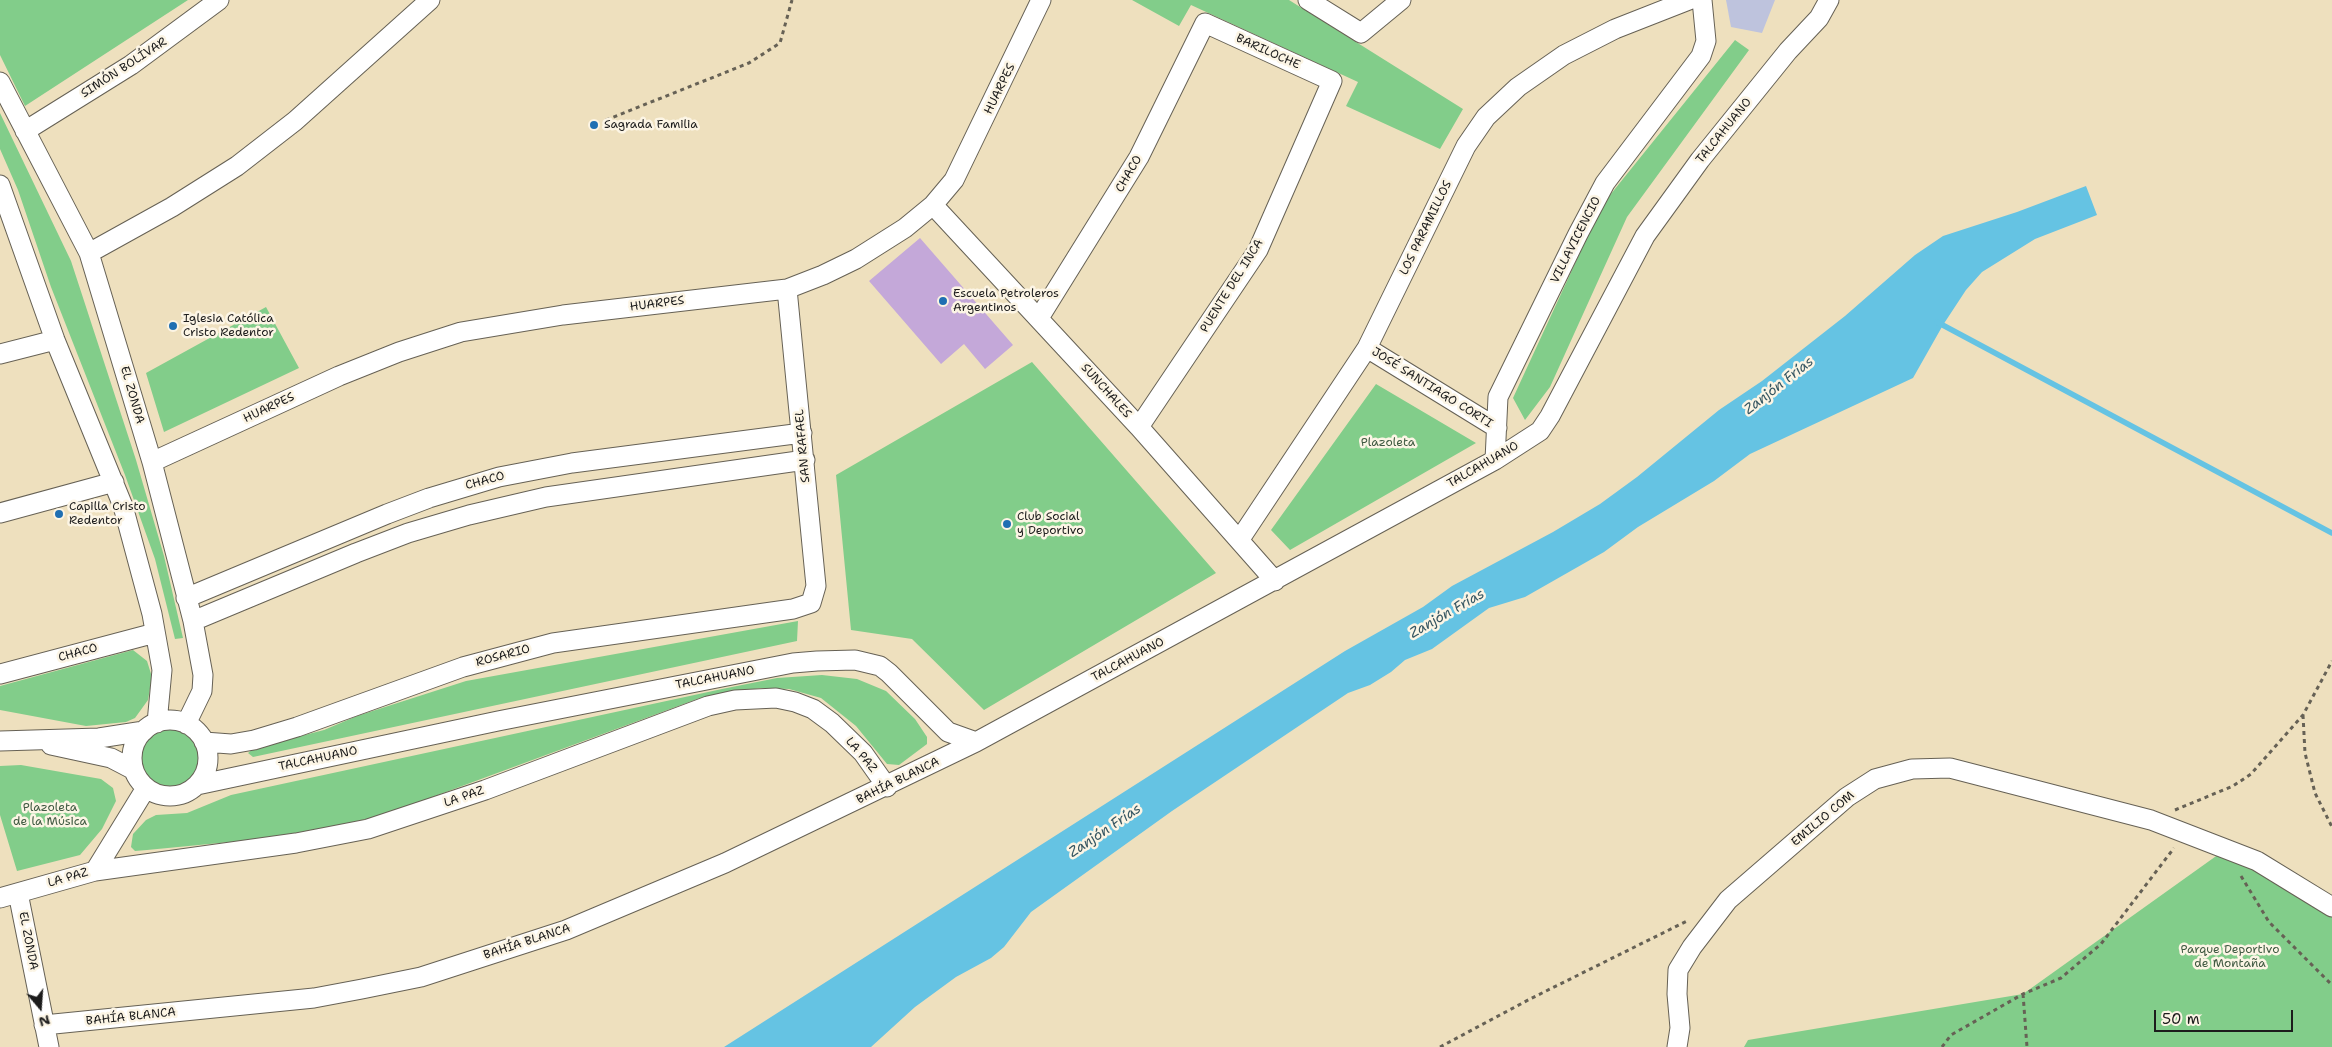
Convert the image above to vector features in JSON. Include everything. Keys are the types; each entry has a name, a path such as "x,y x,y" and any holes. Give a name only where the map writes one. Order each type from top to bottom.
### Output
{"street":[{"name":"SIMÓN BOLÍVAR","path":"25,131 131,65 219,0"},
{"path":"89,252 172,207 237,166 296,121 430,0"},
{"name":"HUARPES","path":"152,462 339,376 399,352 461,332 563,315 787,289 823,276 856,259 905,228 933,205 954,180 1003,84 1041,0"},
{"path":"1308,0 1362,33 1401,0"},
{"name":"LOS PARAMILLOS","path":"1240,540 1367,348 1466,146 1486,117 1518,87 1564,55 1615,29 1689,0"},
{"name":"VILLAVICENCIO","path":"1495,460 1498,397 1605,183 1701,56 1706,41 1702,0"},
{"name":"TALCAHUANO","path":"197,784 498,721 793,663 817,660 855,660 880,666 948,732 976,742 1495,460 1540,431 1555,407 1646,236 1706,153 1788,51 1819,18 1829,0"},
{"name":"BARILOCHE","path":"1205,23 1332,81"},
{"name":"CHACO","path":"1040,318 1139,157 1205,23"},
{"name":"PUENTE DEL INCA","path":"1139,427 1258,250 1332,81"},
{"name":"EL ZONDA","path":"0,82 89,252 152,462 192,621 203,675 202,691 186,724"},
{"path":"1,190 55,340 123,506 155,632 162,670 150,727 133,749 134,770"},
{"name":"SUNCHALES","path":"933,205 1040,318 1275,581"},
{"name":"SAN RAFAEL","path":"787,289 816,586 811,603"},
{"path":"0,354 55,340"},
{"name":"JOSÉ SANTIAGO CORTI","path":"1367,348 1497,428"},
{"name":"CHACO","path":"186,598 395,510 500,477 572,463 802,433"},
{"path":"192,621 408,533 468,515 546,497 805,460"},
{"path":"0,513 114,482"},
{"name":"ROSARIO","path":"204,742 231,744 254,740 297,728 463,667 553,643 793,609 811,603"},
{"name":"CHACO","path":"0,674 155,632"},
{"name":"LA PAZ","path":"9,896 95,871 296,843 368,829 512,780 708,706 735,700 776,698 795,702 812,709 832,722 863,753 886,787"},
{"path":"0,741 99,738 177,721 186,724 200,734 208,753 208,764 204,775 197,784 178,795 167,796 146,788 134,770 105,756 32,741"},
{"name":"BAHÍA BLANCA","path":"44,1025 314,998 421,977 566,930 647,898 886,787 976,742"},
{"name":"EMILIO COM","path":"1677,1047 1680,1028 1677,994 1678,970 1692,947 1728,900 1847,797 1875,779 1912,769 1950,768 2151,820 2257,861 2332,907"},
{"path":"95,871 146,788"},
{"name":"EL ZONDA","path":"9,896 49,1047"}],"path":[{"path":"606,120 749,63 780,43 792,0"},
{"path":"2151,820 2233,786 2251,774 2303,715 2332,661"},
{"path":"2303,715 2305,753 2315,792 2332,827"},
{"path":"1942,1047 1951,1035 2023,994 2061,978 2101,944 2185,833"},
{"path":"2226,849 2269,922 2332,985"},
{"path":"1440,1047 1530,999 1693,918"},
{"path":"2023,994 2027,1047"}],"shaded area":[{"path":"1726,0 1775,0 1762,33 1731,27"}],"green space":[{"path":"0,0 188,0 25,106 0,55"},
{"path":"1132,0 1289,0 1463,109 1440,149 1346,106 1358,82 1191,5 1179,26"},
{"path":"1735,40 1749,50 1627,217 1550,387 1525,420 1513,398 1602,205"},
{"path":"0,113 71,261 136,460 164,556 183,638 175,639 155,559 125,475 51,287 18,190 0,149"},
{"path":"266,307 299,368 164,432 146,373"},
{"name":"Club Social y Deportivo","path":"1032,362 1216,573 984,710 912,639 851,630 836,475"},
{"name":"Plazoleta","path":"1376,384 1476,443 1290,550 1271,530"},
{"path":"798,621 797,641 253,757 248,753 254,748 324,730 357,716 466,681"},
{"path":"133,650 147,661 152,677 148,700 135,718 126,722 86,726 0,710 0,686"},
{"path":"822,675 857,679 886,691 915,719 927,737 927,744 899,765 887,764 856,726 821,698 789,689 761,688 700,698 371,818 326,828 251,840 135,851 131,847 133,834 146,820 156,815 187,813 231,795 722,689 777,678"},
{"path":"170,729 187,734 195,742 200,759 195,776 187,784 170,789 153,784 145,776 140,759 145,742 153,734"},
{"name":"Plazoleta de la Música","path":"21,765 101,779 113,788 116,801 102,829 80,855 17,871 0,815 0,766"},
{"name":"Parque Deportivo de Montaña","path":"2226,849 2332,913 2332,1047 1744,1047 1748,1040 2023,994"}],"water":[{"name":"Zanjón Frías","path":"2086,186 2097,215 2035,239 1982,272 1966,290 1943,325 1913,378 1750,454 1714,481 1638,527 1604,552 1525,597 1489,608 1432,649 1405,660 1391,672 1370,685 1348,693 1172,811 1031,912 1004,947 991,958 956,977 915,1007 871,1047 724,1047 1345,651 1423,607 1452,586 1553,532 1600,504 1637,477 1719,410 1762,381 1845,316 1915,255 1943,236 2017,212"}],"building":[{"path":"920,238 1013,345 985,369 964,344 941,364 869,281"}],"waterway":[{"path":"1937,322 2332,533"}],"place":[{"name":"Sagrada Familia","path":"594,125"},
{"name":"Escuela Petroleros Argentinos","path":"943,301"},
{"name":"Iglesia Católica Cristo Redentor","path":"173,326"},
{"name":"Capilla Cristo Redentor","path":"59,514"},
{"name":"Club Social y Deportivo","path":"1007,524"}]}
